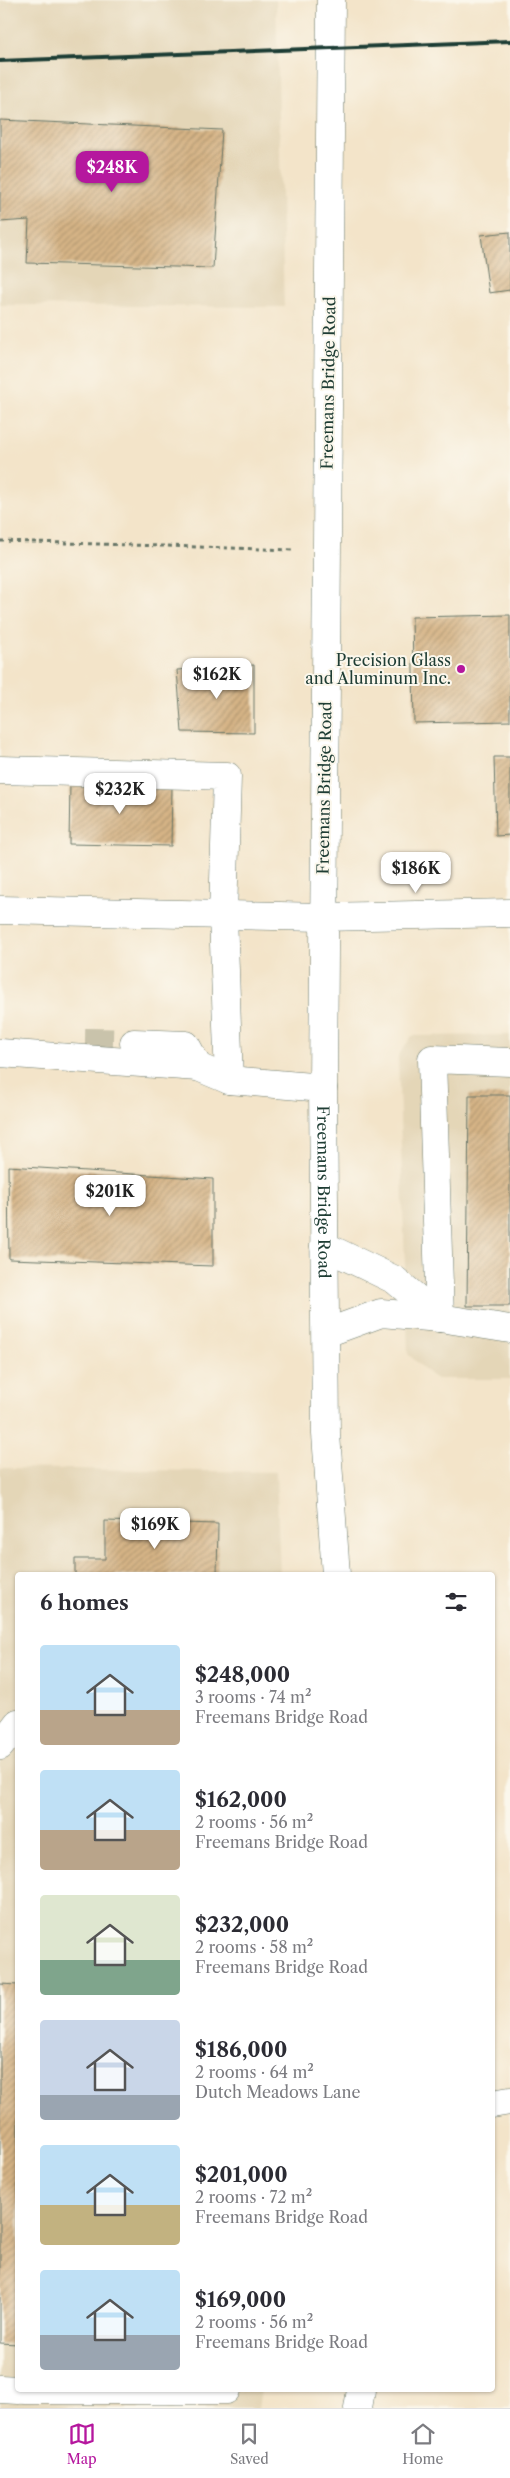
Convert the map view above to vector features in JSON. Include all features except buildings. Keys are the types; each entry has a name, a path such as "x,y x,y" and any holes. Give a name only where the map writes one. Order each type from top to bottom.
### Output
{"main road":[{"name":"Freemans Bridge Road","path":"331,0 322,917 326,1434 336,1572"},
{"path":"0,770 228,776 223,916 229,1080"},
{"path":"0,910 322,917 510,912"},
{"path":"0,1038 85,1042"},
{"path":"134,1043 186,1045 198,1067"},
{"path":"0,1053 198,1067 229,1080 323,1088"},
{"path":"440,1318 432,1060 510,1062"},
{"path":"324,1246 395,1280 440,1318"},
{"path":"326,1333 381,1313 440,1318 510,1329"},
{"path":"0,1746 15,1727"},
{"path":"495,2104 510,2101"},
{"path":"0,2389 15,2390"},
{"path":"358,2408 361,2392"}],"path":[{"path":"0,541 326,551"}],"shaded area":[{"path":"0,0 276,0 284,307 0,305"},
{"path":"510,1035 510,1379 435,1379 408,1354 398,1056 412,1036"},
{"path":"0,1468 276,1472 280,1572 15,1572 15,2392 261,2392 258,2408 0,2408"}],"tunnel":[{"path":"85,1042 134,1043"}],"railway":[{"path":"0,61 510,41"}],"place":[{"name":"Precision Glass and Aluminum Inc.","path":"461,669"}]}
